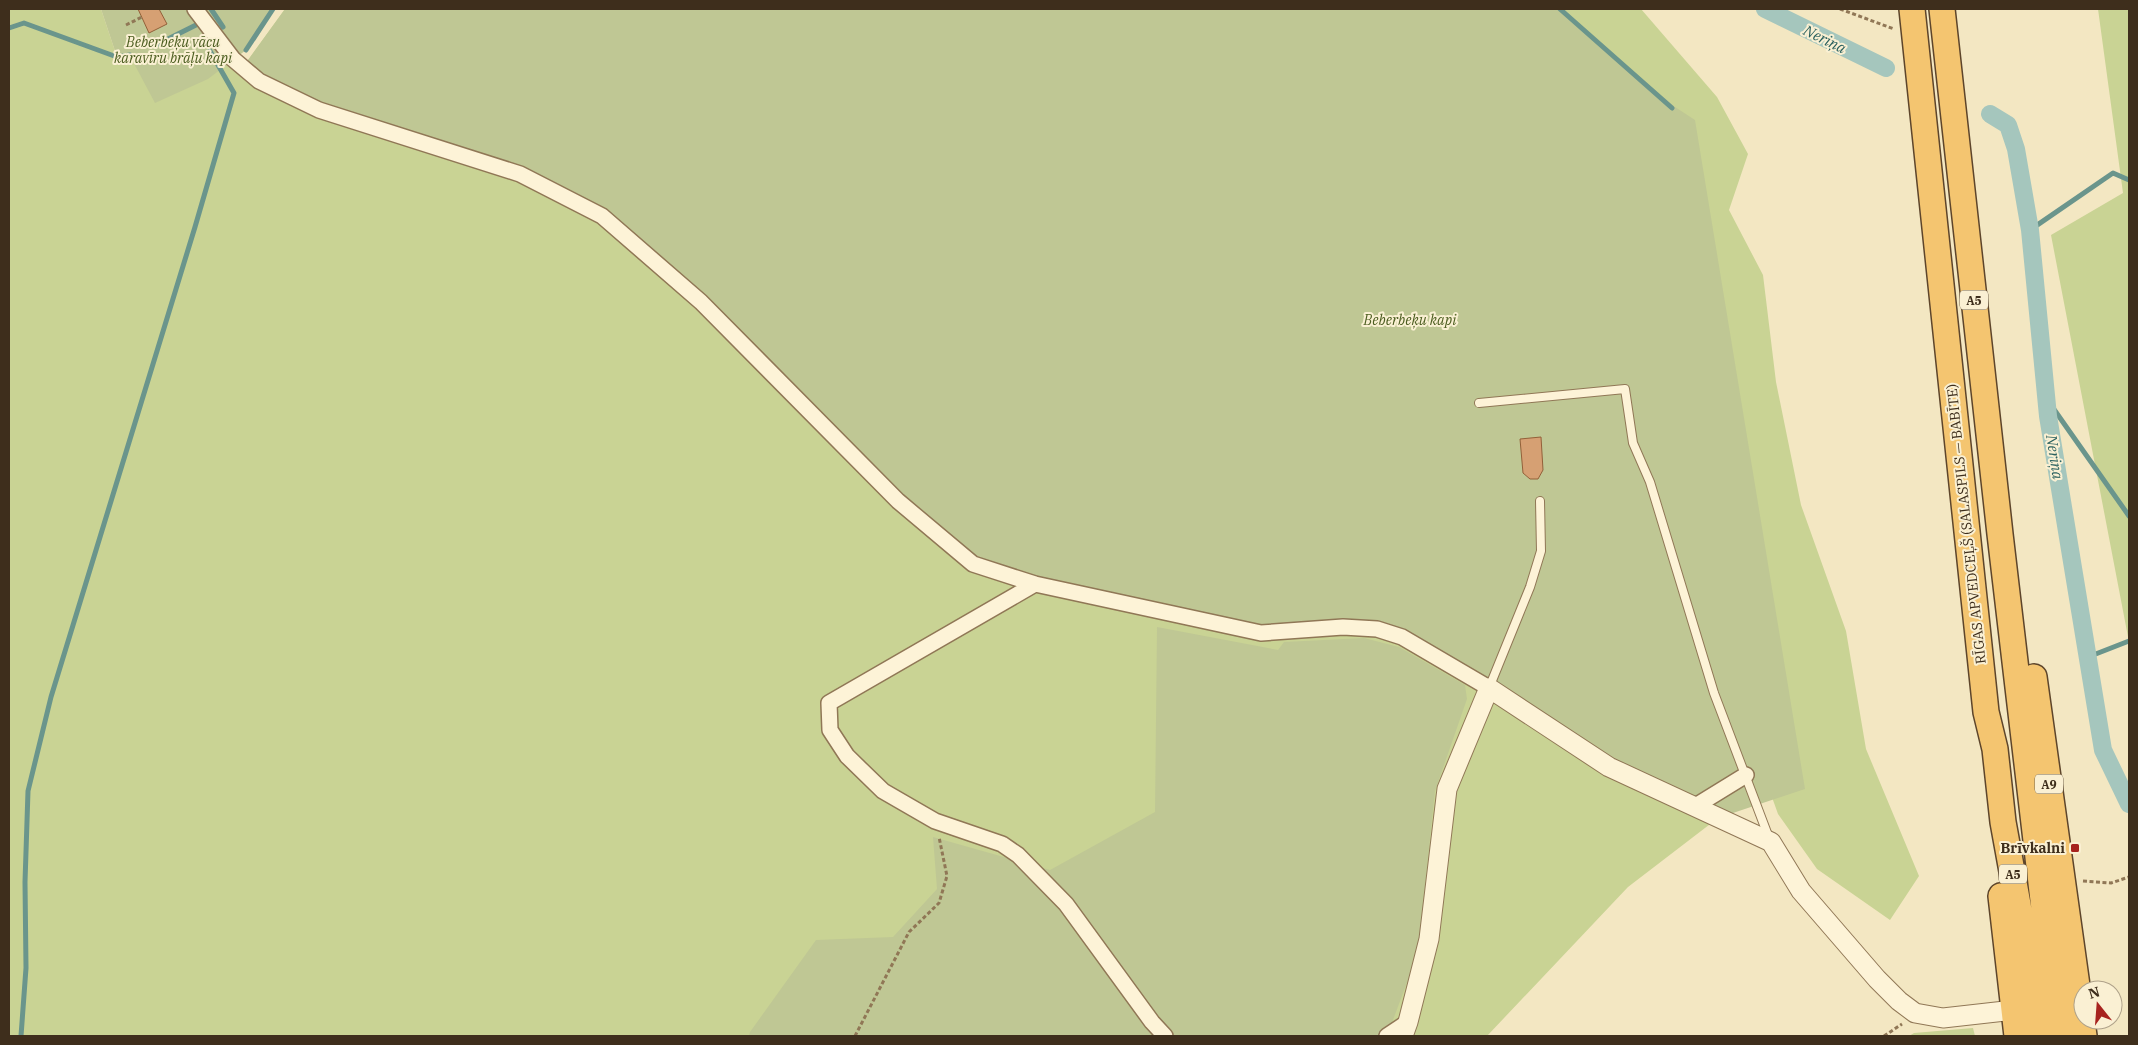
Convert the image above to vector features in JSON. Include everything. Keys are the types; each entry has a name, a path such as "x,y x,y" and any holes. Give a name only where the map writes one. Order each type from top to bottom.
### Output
{"highway":[{"name":"RĪGAS APVEDCEĻŠ (SALASPILS — BABĪTE)","path":"1912,9 1986,712 1995,749 2003,822 2042,1036"},
{"name":"A5","path":"1942,9 2000,534 2059,1036"},
{"name":"A9","path":"2000,534 2031,656 2084,1036"},
{"path":"1986,712 1984,751 2017,1036"}],"street":[{"path":"195,9 233,59 259,82 319,110 520,174 602,216 701,302 898,502 973,564 1034,584 1261,633 1343,627 1377,629 1402,637 1489,688 1609,767 1771,842 1801,891 1877,979 1898,1001 1915,1013 1943,1018 2014,1010"},
{"path":"1034,584 829,703 830,730 847,756 883,791 935,821 1002,844 1018,854 1066,904 1152,1022 1165,1036"},
{"path":"1386,1036 1405,1029 1428,939 1447,789 1489,688"},
{"path":"1694,807 1746,776"}],"lane":[{"path":"1479,404 1625,389 1633,443 1650,482 1714,693 1771,842"},
{"path":"1489,688 1530,587 1541,551 1540,501"}],"path":[{"path":"1840,9 1895,30"},
{"path":"126,25 142,17"},
{"path":"855,1036 909,932 939,903 948,876 935,821"},
{"path":"2082,882 2111,883 2129,878"}],"green space":[{"path":"9,9 101,9 117,57 233,59 243,67 285,9 1641,9 1717,97 1748,154 1729,210 1763,275 1776,382 1801,505 1846,631 1866,749 1919,876 1890,920 1817,869 1778,814 1768,786 1718,818 1628,887 1487,1036 9,1036"},
{"name":"Beberbeķu vācu karavīru brāļu kapi","path":"101,9 273,9 246,50 208,79 155,103 130,56 117,57"},
{"name":"Beberbeķu kapi","path":"285,9 1559,9 1675,107 1695,120 1805,789 1718,818 1377,629 1261,633 973,564 602,216 520,174 319,110 243,67"},
{"path":"2098,9 2129,9 2129,642 2051,235 2123,193"},
{"path":"1157,627 1278,650 1284,642 1364,638 1399,647 1465,685 1467,699 1435,791 1418,953 1387,1036 749,1036 816,940 893,937 937,889 933,837 1050,870 1155,812"},
{"path":"1973,1028 1975,1036 1909,1036 1914,1033"}],"building":[{"path":"138,9 159,9 167,24 149,33"},
{"path":"1541,437 1543,470 1538,479 1530,479 1523,473 1520,439"}],"waterway":[{"path":"211,9 223,27"},
{"path":"246,50 273,9"},
{"path":"1560,9 1672,108"},
{"name":"Neriņa","path":"1765,9 1886,68"},
{"path":"9,28 24,23 117,57 130,55"},
{"path":"156,45 196,25"},
{"path":"21,1036 26,968 25,882 28,791 51,697 195,227 234,93 210,51"},
{"name":"Neriņa","path":"1990,114 2008,125 2016,149 2030,230 2048,416 2103,750 2129,804"},
{"path":"2030,230 2113,173 2129,180"},
{"path":"2046,398 2129,516"},
{"path":"2088,657 2129,641"}],"place":[{"name":"Brīvkalni","path":"2075,848"}]}
